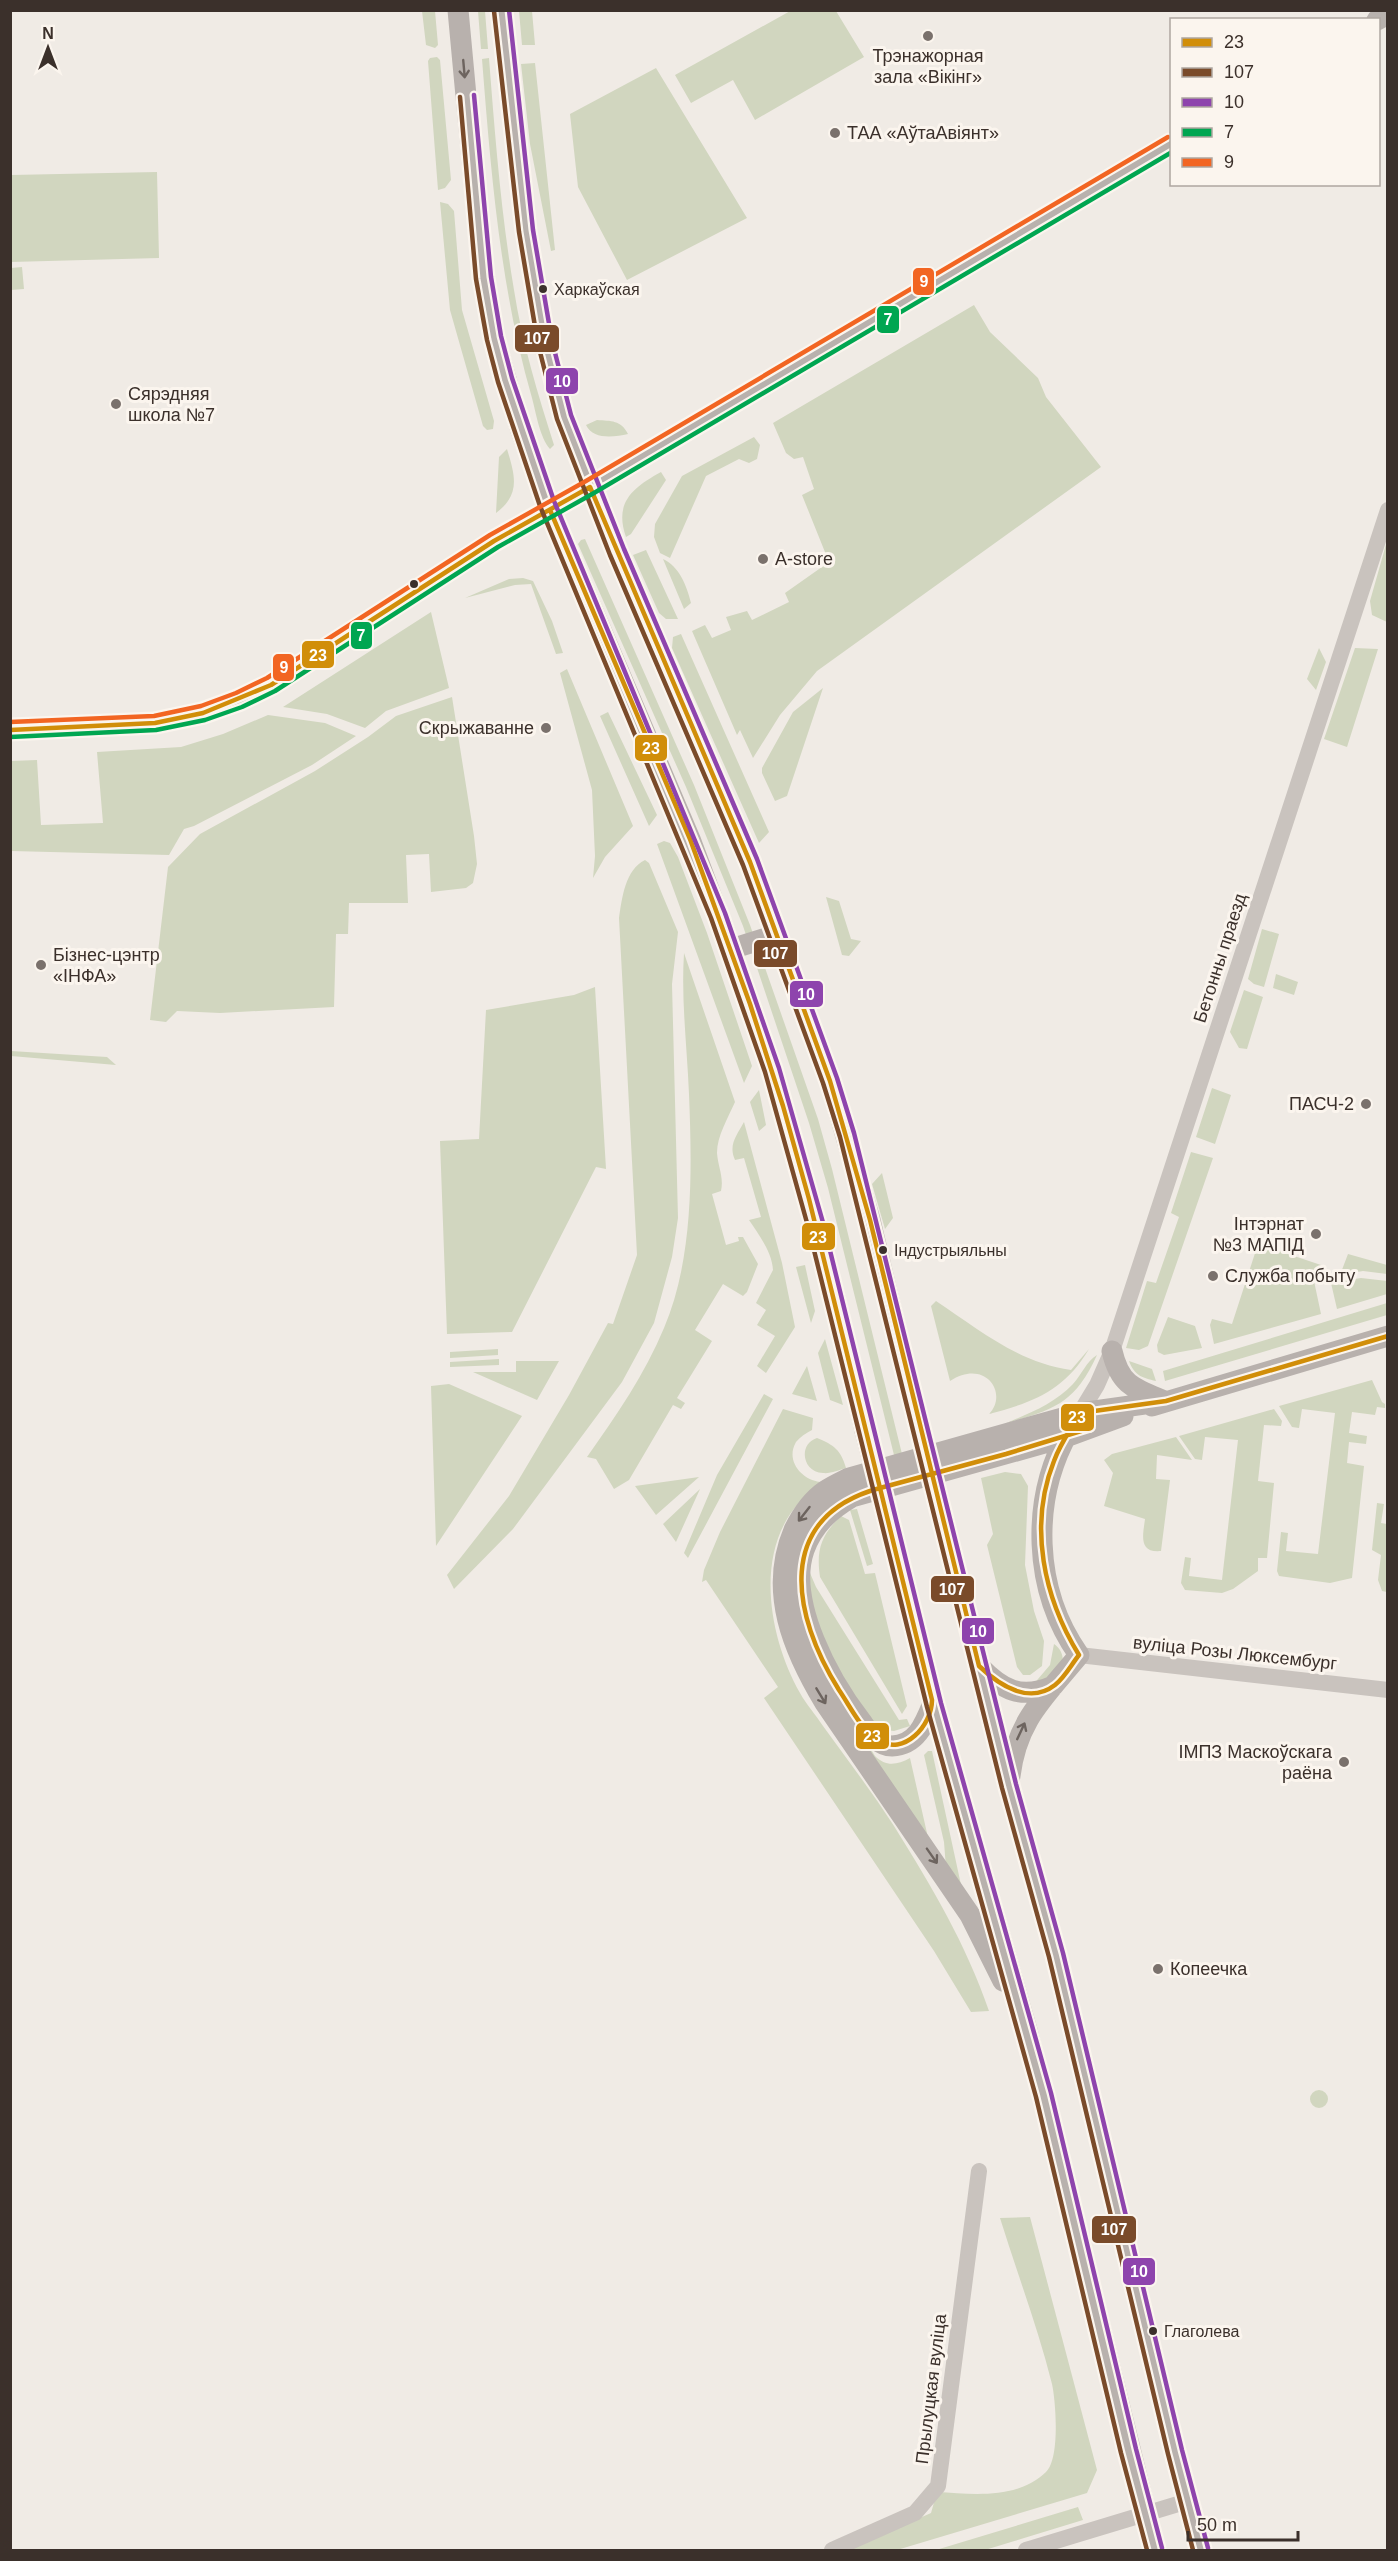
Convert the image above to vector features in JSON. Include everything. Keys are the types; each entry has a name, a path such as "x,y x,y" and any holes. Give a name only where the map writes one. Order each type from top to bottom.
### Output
{"main road":[{"path":"458,10 482,268 494,337 521,431 550,510 690,839 728,940 796,1150 835,1298 933,1703 1027,2030 1059,2153 1144,2515 1155,2550"},
{"path":"501,10 519,180 539,313 564,417 590,487 750,862 830,1081 847,1135 1009,1786 1056,1955 1201,2550"},
{"path":"10,730 155,723 203,713 239,700 271,684 486,546 590,487 1170,144"},
{"path":"728,940 776,934"},
{"path":"933,1703 926,1722 915,1737 907,1743 891,1746 881,1744 873,1737 845,1698 813,1641 801,1590 804,1551 813,1531 824,1516 852,1497 1066,1437 1166,1401 1388,1336"},
{"path":"1112,1351 1115,1367 1122,1379 1135,1389 1166,1401"},
{"path":"1027,2030 970,1915 808,1676 786,1611 782,1580 787,1547 800,1517 824,1491 849,1478 1080,1413 1166,1401"},
{"path":"1009,1786 1012,1756 1019,1734 1032,1712 1079,1655 1067,1638 1051,1601 1042,1551 1041,1527 1051,1467 1080,1413"},
{"path":"1041,1425 1059,1428 1066,1437"},
{"path":"1028,1448 1040,1451 1047,1456 1051,1467"},
{"path":"979,1666 991,1679 1013,1691 1034,1694 1054,1686"}],"street":[{"name":"Бетонны праезд","path":"1080,1413 1097,1385 1112,1351 1388,510"},
{"name":"вуліца Розы Люксембург","path":"1079,1655 1388,1690"},
{"name":"Прылуцкая вуліца","path":"832,2550 915,2513 938,2486 979,2171"},
{"path":"1026,2550 1188,2501"}],"green space":[{"path":"792,10 836,11 864,57 755,120 733,80 691,103 675,75"},
{"path":"422,11 435,11 438,45 435,48 426,45"},
{"path":"478,11 485,11 488,49 481,49"},
{"path":"519,11 532,11 535,45 522,45"},
{"path":"437,57 440,60 451,180 445,188 438,190 428,61 430,58"},
{"path":"489,58 509,261 526,349 554,445 550,449 537,418 521,356 504,272 493,187 482,59"},
{"path":"535,63 555,250 551,251 530,144 521,64"},
{"path":"656,68 747,218 627,280 578,187 570,114"},
{"path":"157,172 159,258 11,262 11,175"},
{"path":"440,202 448,204 454,211 462,310 494,421 493,429 487,430 483,426 450,310"},
{"path":"22,267 24,289 11,290 11,268"},
{"path":"974,305 990,332 1038,378 1046,397 1101,467 817,671 780,715 753,758 740,730 737,735 692,631 705,625 712,638 731,630 726,617 747,611 752,620 789,602 785,593 829,562 802,495 814,489 803,457 794,459 786,453 773,423"},
{"path":"597,420 619,424 628,434 610,436 594,433 586,425"},
{"path":"754,437 760,445 757,459 749,463 739,459 706,476 670,558 660,553 654,537 655,524 682,476"},
{"path":"507,449 514,476 513,492 504,506 496,513 499,457"},
{"path":"661,472 666,480 631,534 626,537 622,515 628,498 642,484"},
{"path":"585,539 694,785 750,925 818,1119 902,1454 894,1455 828,1188 809,1123 743,926 686,787 578,544"},
{"path":"1387,541 1387,622 1372,615 1370,601"},
{"path":"646,550 678,619 666,619 659,613 633,555"},
{"path":"663,559 674,566 685,583 691,603 684,609"},
{"path":"523,578 533,581 552,621 563,653 556,654 531,584 515,585 465,598 509,579"},
{"path":"431,612 449,688 386,711 365,728 327,714 283,707"},
{"path":"681,634 769,832 759,843 672,648 673,637"},
{"path":"1319,648 1326,662 1316,690 1307,679"},
{"path":"1355,648 1378,649 1347,747 1324,739"},
{"path":"567,669 633,826 605,857 593,878 595,856 592,790 560,673"},
{"path":"823,688 787,796 775,801 762,773 762,768 793,712"},
{"path":"452,697 474,836 477,864 473,883 466,888 431,892 429,854 406,855 408,903 349,903 348,934 336,934 334,1007 220,1013 177,1011 166,1022 150,1020 168,867 200,834 315,771 396,716"},
{"path":"608,712 657,815 649,826 600,716"},
{"path":"268,715 325,723 356,736 312,765 184,829 169,855 11,851 11,761 37,760 41,825 103,823 97,752 181,747 223,734"},
{"path":"664,841 670,843 678,857 707,933 752,1066 744,1083 657,844"},
{"path":"645,860 649,863 678,932 672,984 678,1218 672,1257 654,1323 622,1382 513,1529 454,1589 447,1575 509,1496 569,1395 608,1323 613,1324 637,1255 619,918 623,893 629,877 633,870"},
{"path":"826,897 839,901 851,939 861,941 849,956 842,955"},
{"path":"1262,929 1279,934 1264,987 1248,979"},
{"path":"684,953 735,1102 723,1127 717,1147 722,1181 721,1191 712,1194 726,1245 739,1241 738,1237 743,1237 758,1264 747,1292 743,1296 723,1284 695,1330 712,1341 677,1398 685,1403 681,1409 673,1405 629,1480 614,1489 596,1459 587,1457 629,1394 664,1328 674,1301 686,1243 691,1152 684,1006"},
{"path":"1276,974 1298,982 1294,995 1273,988"},
{"path":"595,987 606,1169 596,1167 512,1332 447,1334 440,1141 479,1139 486,1010 574,995"},
{"path":"1244,990 1263,997 1247,1049 1239,1048 1230,1032"},
{"path":"11,1051 107,1057 116,1065 11,1056"},
{"path":"1212,1088 1231,1095 1215,1144 1196,1137"},
{"path":"759,1090 766,1125 759,1131 750,1102"},
{"path":"744,1122 782,1263 795,1327 766,1373 757,1366 775,1336 757,1325 766,1310 756,1303 773,1270 768,1250 749,1220 761,1217 744,1158 735,1160 732,1150 734,1140"},
{"path":"1191,1152 1213,1158 1148,1346 1139,1350 1126,1348 1147,1281 1156,1283 1179,1217 1171,1213"},
{"path":"882,1173 893,1218 885,1229 872,1184"},
{"path":"1258,1244 1321,1265 1314,1281 1321,1314 1214,1344 1210,1325 1212,1319 1232,1324"},
{"path":"1348,1254 1387,1265 1387,1274 1363,1271 1340,1275"},
{"path":"805,1265 815,1311 811,1323 796,1267"},
{"path":"1361,1278 1387,1281 1387,1294 1337,1309 1331,1283"},
{"path":"936,1301 1000,1343 1052,1366 1071,1370 1089,1349 1069,1375 1046,1393 1020,1405 989,1414 995,1406 996,1397 995,1388 990,1381 974,1374 963,1375 950,1381 931,1306"},
{"path":"1387,1303 1387,1315 1165,1381 1163,1371"},
{"path":"1168,1317 1195,1326 1202,1348 1164,1355 1158,1352 1157,1345"},
{"path":"825,1339 843,1405 830,1400 818,1353"},
{"path":"498,1349 498,1355 450,1358 450,1352"},
{"path":"1097,1355 1080,1385 1061,1403 1004,1424 1058,1397 1073,1384"},
{"path":"499,1359 499,1365 450,1367 450,1362"},
{"path":"516,1361 559,1361 537,1400 473,1372 516,1372"},
{"path":"1129,1361 1152,1369 1156,1381 1139,1375 1133,1370"},
{"path":"807,1366 817,1401 792,1394"},
{"path":"1372,1380 1385,1408 1377,1407 1375,1415 1352,1412 1349,1433 1367,1436 1366,1444 1349,1442 1347,1463 1364,1466 1352,1578 1330,1583 1279,1576 1277,1571 1281,1532 1288,1533 1286,1551 1318,1554 1335,1413 1302,1409 1299,1428 1292,1427 1279,1406"},
{"path":"449,1384 522,1416 436,1546 431,1386"},
{"path":"764,1394 773,1399 688,1558 684,1553 717,1475"},
{"path":"783,1409 813,1418 812,1430 796,1442 793,1456 797,1468 807,1478 820,1482 787,1519 772,1561 772,1606 782,1652 802,1697 886,1813 935,1894 970,1962 989,2011 971,2012 934,1951 764,1698 778,1687 706,1580 702,1582 704,1570 720,1532"},
{"path":"1274,1409 1282,1421 1281,1426 1264,1425 1258,1481 1274,1483 1267,1558 1258,1558 1258,1571 1233,1589 1222,1593 1185,1590 1181,1583 1185,1557 1191,1558 1189,1576 1222,1580 1238,1440 1205,1437 1202,1460 1195,1459 1179,1436"},
{"path":"1176,1437 1192,1460 1157,1455 1156,1479 1170,1480 1161,1551 1154,1551 1145,1546 1143,1531 1145,1519 1104,1506 1113,1473 1104,1460 1112,1454"},
{"path":"817,1438 836,1449 846,1468 826,1473 811,1468 807,1463 805,1451 811,1441"},
{"path":"1005,1472 1021,1474 1028,1486 1025,1565 1034,1611 1044,1641 1042,1666 1030,1675 1023,1675 1017,1667 987,1545 993,1534 981,1478"},
{"path":"699,1477 656,1515 635,1486"},
{"path":"848,1487 850,1493 825,1507 806,1534 798,1555 796,1587 813,1650 824,1675 875,1756 883,1762 892,1764 910,1758 929,1842 818,1678 798,1626 791,1572 795,1547 804,1524 822,1504"},
{"path":"700,1489 676,1542 663,1524"},
{"path":"1377,1503 1384,1504 1381,1523 1387,1524 1387,1592 1382,1591 1378,1580 1381,1555 1372,1550"},
{"path":"857,1509 873,1564 867,1566 850,1510"},
{"path":"841,1516 849,1520 865,1574 875,1573 907,1706 902,1714 820,1577 819,1559 822,1544 829,1530"},
{"path":"810,1573 816,1587 899,1720 907,1719 910,1726 894,1731 878,1729 833,1674 810,1596"},
{"path":"1054,1644 1058,1647 1063,1659 1059,1672 1032,1686 1050,1665"},
{"path":"932,1751 963,1894 946,1868 944,1842 924,1755"},
{"path":"1319,2090 1325,2093 1328,2099 1325,2105 1319,2108 1313,2105 1310,2099 1313,2093"},
{"path":"1030,2217 1097,2470 1087,2493 897,2550 847,2550 931,2513 937,2492 980,2494 1008,2491 1034,2481 1046,2472 1050,2465 1056,2430 1052,2384 1000,2218"},
{"path":"1078,2507 1083,2520 985,2550 936,2550"}],"transit line":[{"name":"10","path":"509,10 533,230 552,341 571,415 624,549 757,859 837,1078 854,1133 1016,1784 1063,1953 1182,2450 1208,2548"},
{"name":"107","path":"494,11 519,232 538,344 557,419 610,555 743,865 823,1083 840,1137 1002,1788 1049,1957 1193,2550"},
{"name":"10","path":"474,95 491,277 501,336 512,378 554,501 725,913 779,1068 824,1226 941,1703 1051,2093 1162,2548"},
{"name":"107","path":"460,97 476,279 487,340 498,382 540,506 711,918 765,1072 809,1230 927,1707 1036,2097 1121,2453 1147,2550"},
{"name":"9","path":"10,722 154,716 201,706 267,678 490,535 586,481 1168,137"},
{"name":"7","path":"10,737 156,730 205,720 242,707 275,691 498,547 594,493 1170,153"},
{"name":"23","path":"10,730 155,723 203,713 271,685 494,541 590,487 750,862 830,1081 870,1220 979,1666 1005,1686 1025,1693 1045,1691 1059,1682 1079,1655 1067,1633 1049,1586 1041,1536 1046,1486 1056,1455 1080,1413 1166,1401 1388,1336"},
{"name":"23","path":"550,510 690,839 750,1004 783,1106 809,1199 880,1488"},
{"name":"23","path":"880,1488 1091,1428"},
{"name":"23","path":"880,1488 932,1700 931,1710 922,1728 915,1736 897,1744 888,1744 878,1740 856,1717 823,1661 811,1631 803,1601 802,1572 808,1545 822,1521 846,1502 880,1488"}],"place":[{"name":"Трэнажорная зала «Вікінг»","path":"928,36"},
{"name":"ТАА «АўтаАвіянт»","path":"835,133"},
{"name":"Харкаўская","path":"543,289"},
{"name":"Сярэдняя школа №7","path":"116,404"},
{"name":"А-store","path":"763,559"},
{"name":"Скрыжаванне","path":"546,728"},
{"name":"Бізнес-цэнтр «ІНФА»","path":"41,965"},
{"name":"ПАСЧ-2","path":"1366,1104"},
{"name":"Інтэрнат №3 МАПІД","path":"1316,1234"},
{"name":"Індустрыяльны","path":"883,1250"},
{"name":"Служба побыту","path":"1213,1276"},
{"name":"ІМПЗ Маскоўскага раёна","path":"1344,1762"},
{"name":"Копеечка","path":"1158,1969"},
{"name":"Глаголева","path":"1153,2331"}]}
